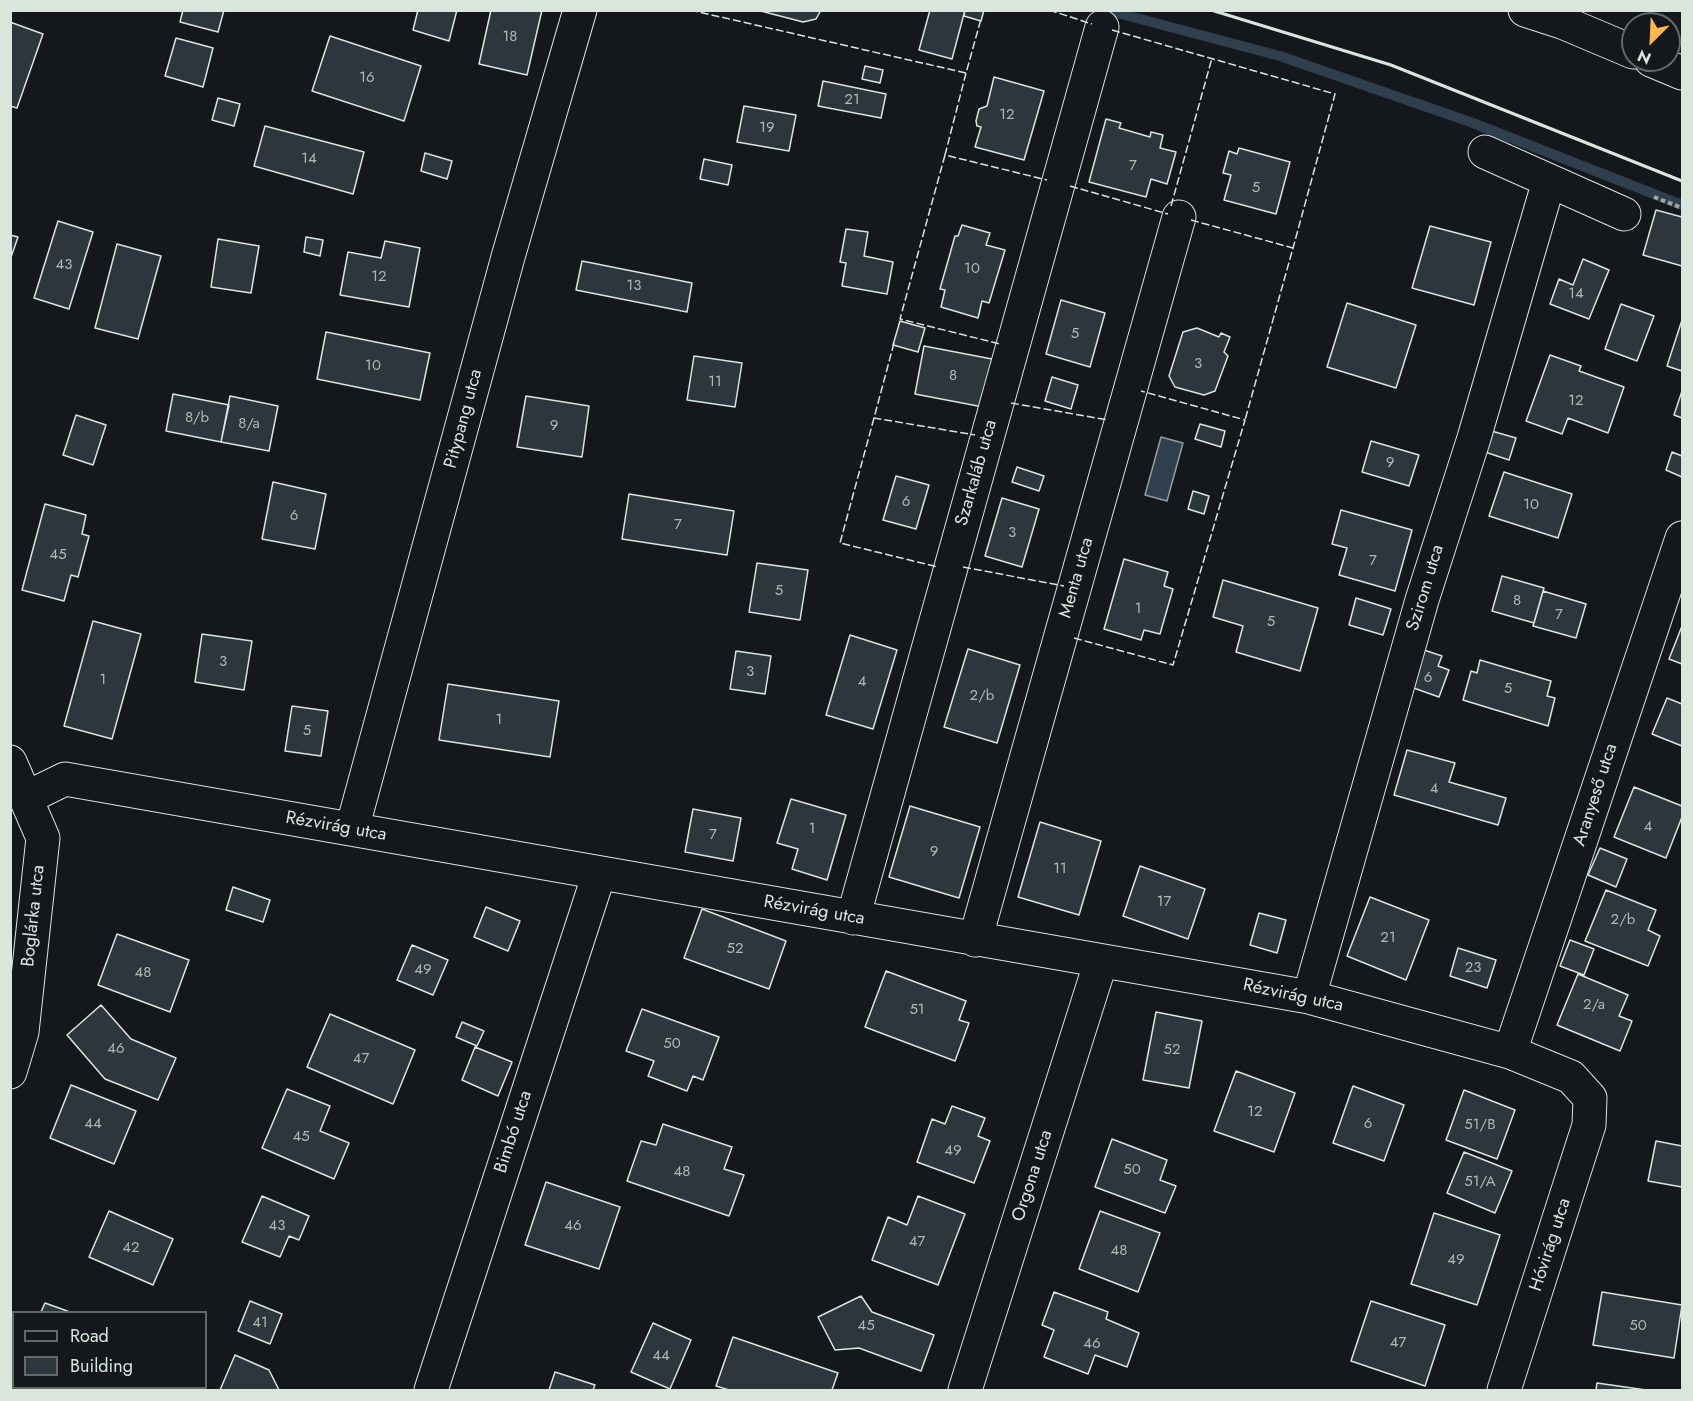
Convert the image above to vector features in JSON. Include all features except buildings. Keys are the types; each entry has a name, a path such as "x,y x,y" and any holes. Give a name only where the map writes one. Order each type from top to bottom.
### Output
{"main road":[{"name":"Pitypang utca","path":"352,830 508,257 580,10"},
{"path":"1526,10 1562,22 1621,47"},
{"name":"Szarkaláb utca","path":"853,918 1101,27"},
{"path":"1485,152 1624,214"},
{"name":"Szirom utca","path":"1309,997 1422,600 1474,438 1549,181"},
{"name":"Menta utca","path":"975,940 1179,217"},
{"name":"Aranyeső utca","path":"1510,1052 1683,538"},
{"name":"Boglárka utca","path":"10,762 43,838 22,1032 10,1072"},
{"name":"Rézvirág utca","path":"26,798 65,779 1309,997 1510,1052 1571,1077 1590,1098"},
{"name":"Bimbó utca","path":"431,1390 599,874"},
{"name":"Orgona utca","path":"965,1390 1101,961"},
{"name":"Hóvirág utca","path":"1504,1390 1589,1125 1590,1098"}],"water":[{"path":"1161,437 1183,443 1167,501 1145,495"}],"waterway":[{"path":"1106,10 1280,56 1473,123 1682,205"}],"fence":[{"path":"690,10 966,73 981,19"},
{"path":"1049,10 1092,24"},
{"path":"1112,30 1335,94 1293,248"},
{"path":"1171,206 1212,58"},
{"path":"966,73 945,155 1047,180"},
{"path":"945,155 900,319 1000,344"},
{"path":"1070,186 1168,214"},
{"path":"1191,220 1293,248 1245,420"},
{"path":"894,343 874,418 975,435"},
{"path":"1074,638 1173,665 1245,420 1141,391"},
{"path":"1011,403 1108,420"},
{"path":"874,418 840,543 938,567"},
{"path":"963,567 1064,586"}],"wall":[{"path":"1211,10 1391,65 1682,181"}]}
